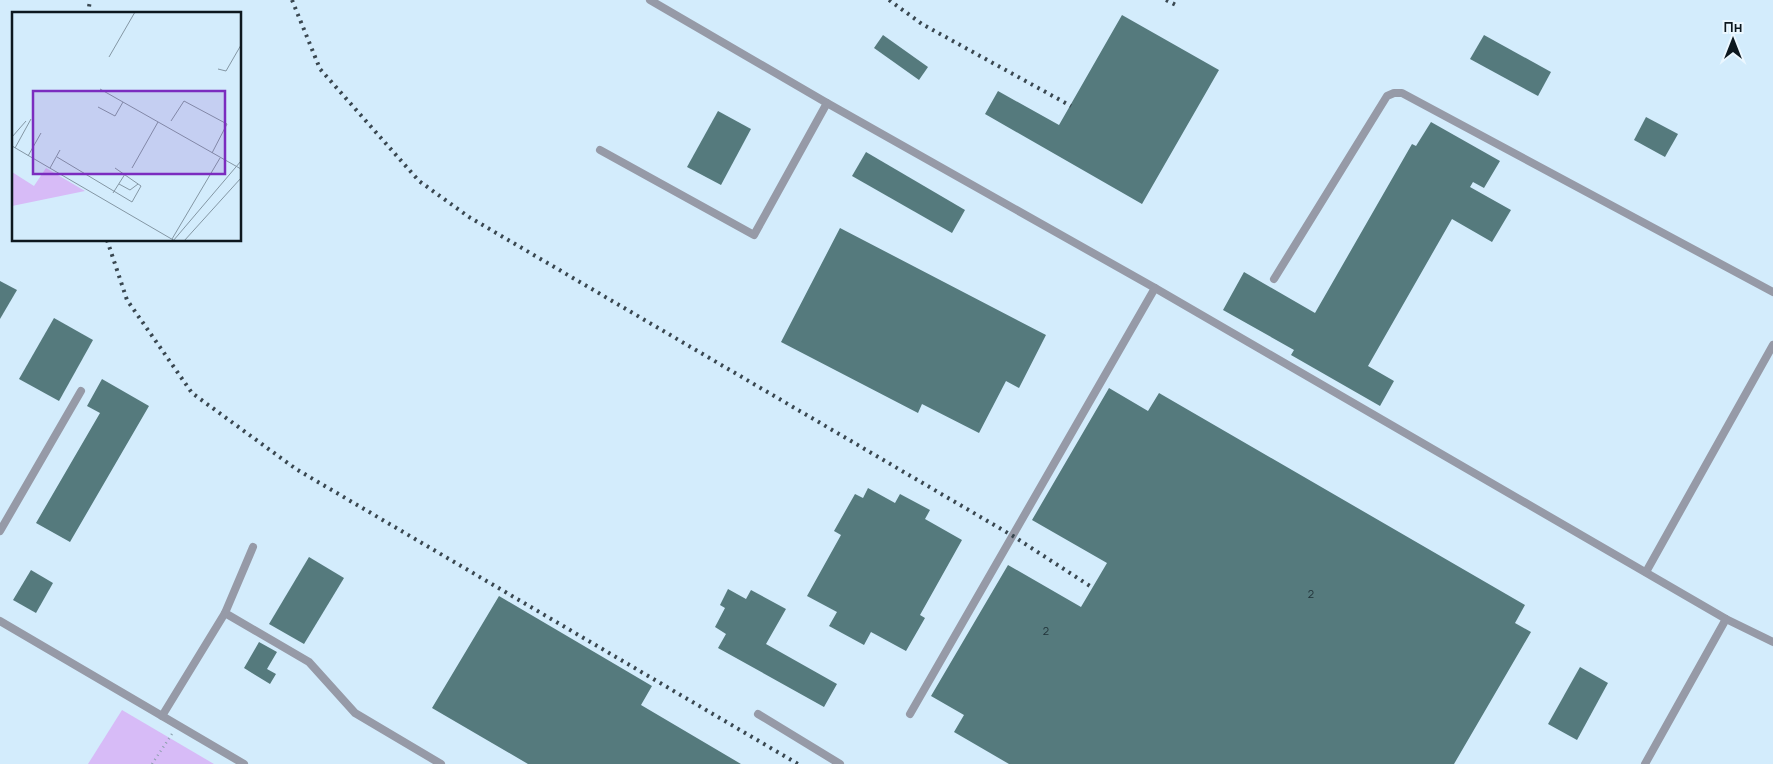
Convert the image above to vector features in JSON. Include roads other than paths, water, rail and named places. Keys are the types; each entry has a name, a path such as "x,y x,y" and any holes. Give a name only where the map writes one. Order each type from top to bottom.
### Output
{"lane":[{"path":"650,0 827,103 1155,288 1726,618 1773,642"},
{"path":"1274,278 1387,96 1394,93 1402,93 1773,292"},
{"path":"600,150 754,235 827,103"},
{"path":"910,714 1155,288"},
{"path":"1646,572 1773,345"},
{"path":"0,532 81,391"},
{"path":"162,716 225,613 253,547"},
{"path":"225,613 309,662 355,713 441,764"},
{"path":"1645,764 1726,618"},
{"path":"0,621 244,764"},
{"path":"758,714 840,764"}],"railway":[{"path":"88,12 90,0"},
{"path":"292,0 320,69 419,181 469,217 1013,536 1093,588"},
{"path":"889,0 922,24 1071,106"},
{"path":"1166,0 1176,5"},
{"path":"107,241 127,300 192,393 296,469 798,764"}]}
